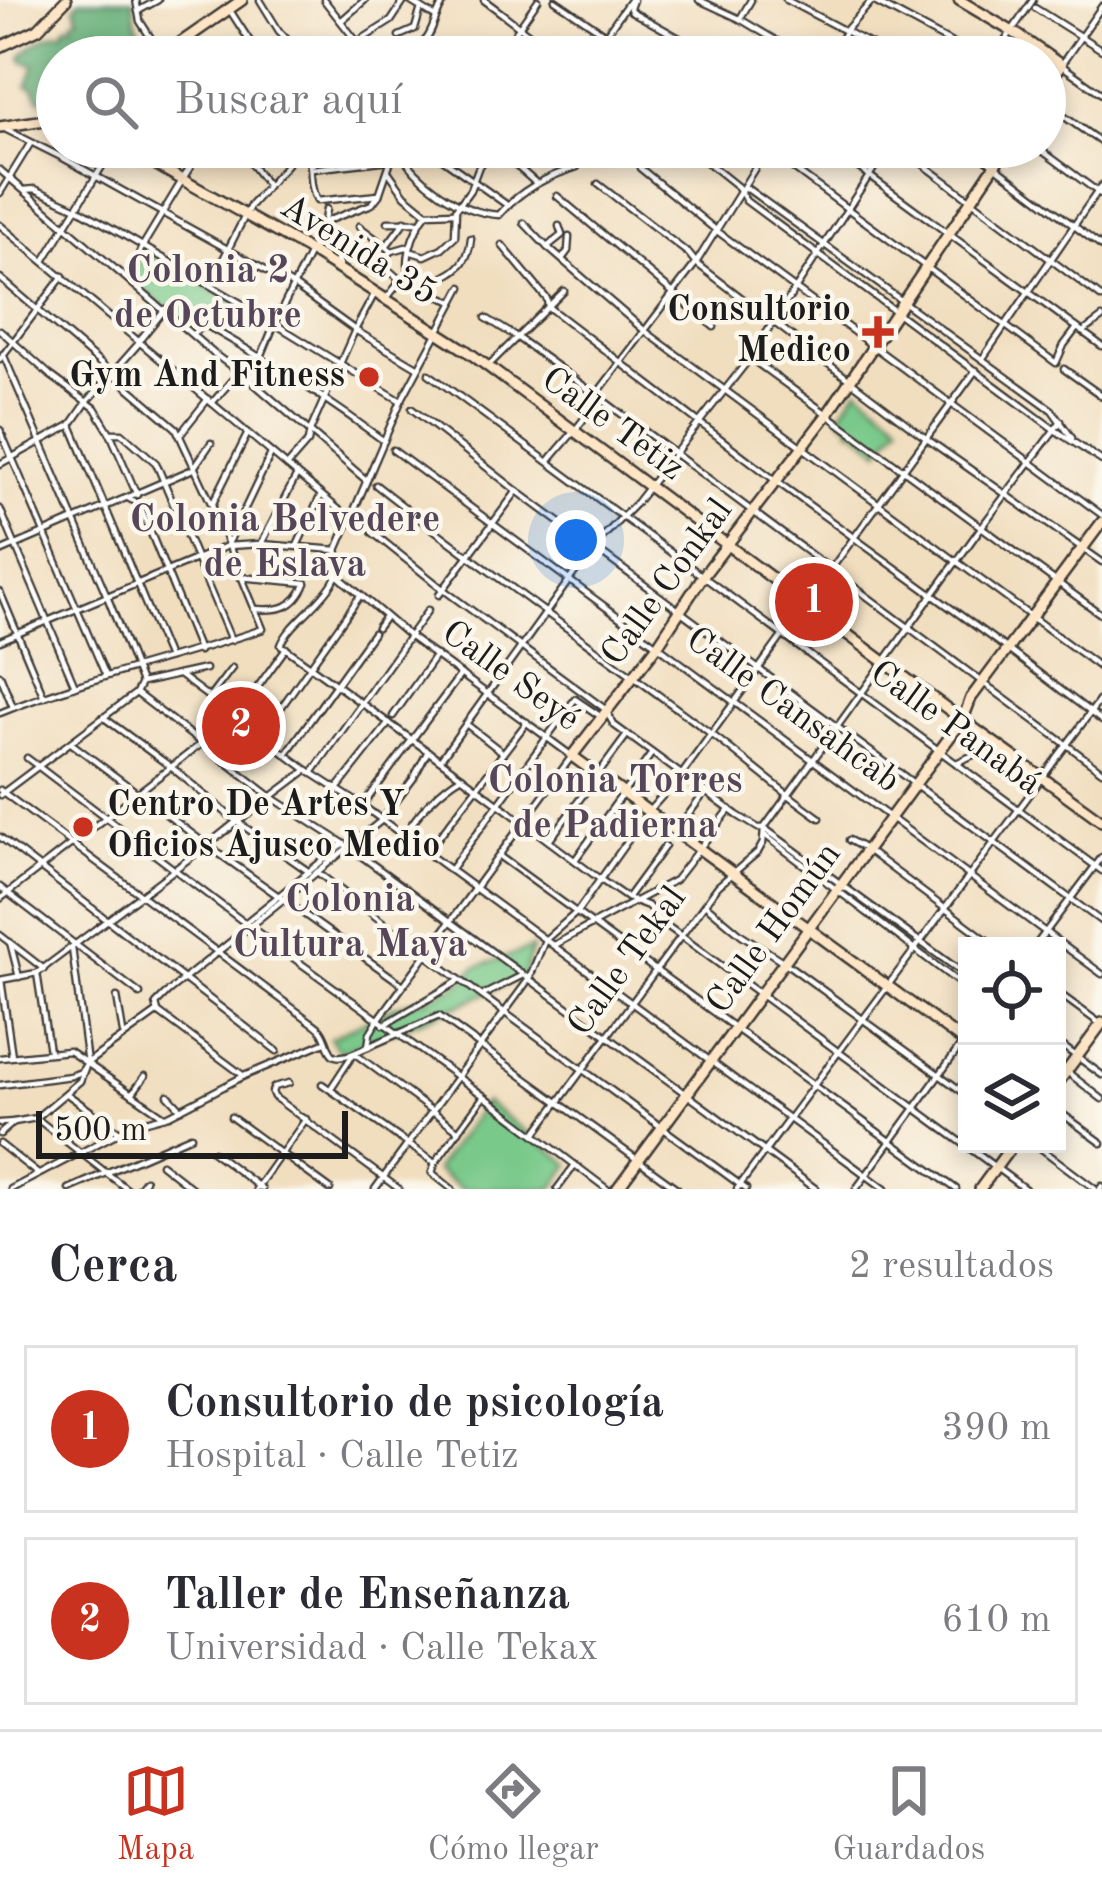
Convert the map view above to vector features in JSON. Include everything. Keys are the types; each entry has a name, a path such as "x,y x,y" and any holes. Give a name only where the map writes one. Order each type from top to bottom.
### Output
{"street":[{"path":"0,47 38,29 66,0"},
{"path":"136,0 149,36"},
{"path":"138,11 158,0"},
{"path":"260,0 284,36"},
{"path":"324,0 350,36"},
{"path":"340,22 364,0"},
{"path":"368,36 391,21 406,0 435,16"},
{"path":"430,36 445,0"},
{"path":"484,0 530,36"},
{"path":"512,36 538,0"},
{"path":"555,0 606,35 630,4"},
{"path":"617,0 680,36"},
{"path":"699,0 769,36"},
{"path":"740,19 751,0"},
{"path":"786,0 856,36"},
{"path":"842,36 872,0 939,36"},
{"path":"959,0 1019,36"},
{"path":"1010,36 1033,0"},
{"path":"1066,59 1102,6 1094,0"},
{"path":"190,36 237,3 251,36"},
{"path":"399,36 415,29 421,8"},
{"path":"1035,8 1102,50"},
{"path":"1066,69 1102,94"},
{"path":"1066,118 1102,143"},
{"path":"1,127 36,121"},
{"path":"1,127 36,147"},
{"path":"0,193 30,144"},
{"path":"375,1189 505,1012 545,940 577,912 648,812 712,734 977,370 1100,190 1066,167"},
{"path":"80,168 294,286 417,367"},
{"path":"44,261 101,168"},
{"name":"Avenida 35","path":"164,168 310,251 437,332"},
{"path":"128,279 189,168"},
{"path":"254,168 267,184"},
{"path":"210,285 247,214 282,168"},
{"path":"312,168 315,199 325,202 379,195"},
{"path":"323,226 372,204 389,168"},
{"path":"410,168 460,204 490,215 499,215 536,183 575,168"},
{"path":"454,168 507,205"},
{"path":"359,226 390,248 425,256 451,242 456,233 455,212 478,168"},
{"path":"519,168 536,183"},
{"path":"640,168 1102,519"},
{"path":"714,168 818,255 1102,461"},
{"path":"548,463 696,263 754,168"},
{"path":"793,168 1056,363 1064,345 1102,318"},
{"path":"858,168 1102,346"},
{"path":"440,760 593,547 650,487 750,358 874,168"},
{"path":"928,168 1102,298"},
{"name":"Calle Conkal","path":"368,1046 370,1033 403,985 827,415 993,168"},
{"path":"999,168 1102,247"},
{"path":"0,170 366,480"},
{"path":"388,171 405,195 428,213 455,212"},
{"path":"598,184 927,439 1102,562"},
{"path":"24,190 35,189 77,208 248,308"},
{"path":"741,189 905,301 1052,410 1076,444"},
{"path":"557,196 714,327"},
{"path":"251,381 323,226 326,209"},
{"path":"428,213 419,222 411,250 411,276 421,287 453,302"},
{"path":"381,263 405,221"},
{"path":"388,222 419,222"},
{"path":"524,223 644,331 1102,669"},
{"path":"0,225 350,519"},
{"path":"323,226 341,270"},
{"path":"547,247 562,235 559,226"},
{"path":"287,466 308,442 355,330 399,281 381,263 339,236"},
{"path":"562,259 569,237"},
{"path":"421,287 460,268 469,255 471,238"},
{"path":"502,245 547,299 548,308 1102,722"},
{"path":"62,276 2,357 42,441 141,683 136,693 2,792 306,1018 322,1031 334,1056 354,1053 439,1016 677,1189"},
{"path":"0,713 263,629 180,434 1,280"},
{"path":"0,898 236,717 284,647 284,638 337,575 341,560 337,550 400,401 462,287"},
{"path":"488,366 564,291"},
{"path":"0,464 71,425 165,309"},
{"path":"262,316 400,401"},
{"path":"486,318 596,394 1102,771"},
{"path":"192,335 204,324 325,397 383,441"},
{"path":"0,330 100,415 136,495"},
{"name":"Calle Tetiz","path":"437,332 1102,821"},
{"path":"750,358 1102,615"},
{"path":"1064,369 1102,396"},
{"path":"180,434 239,372"},
{"name":"Calle Panabá","path":"429,374 1102,871"},
{"path":"412,409 1102,922"},
{"name":"Calle Tekal","path":"535,1134 718,886 758,853 762,830 1061,421"},
{"path":"71,425 168,658"},
{"path":"0,430 106,676"},
{"path":"110,433 122,433 151,457 166,482 231,640"},
{"path":"212,505 248,433"},
{"path":"0,552 194,469 211,443"},
{"name":"Calle Cansahcab","path":"393,450 1102,974"},
{"path":"226,546 272,453"},
{"path":"262,544 298,475"},
{"path":"376,485 820,818"},
{"path":"441,592 518,491"},
{"path":"297,546 321,494"},
{"path":"128,498 139,504 199,651"},
{"path":"0,508 75,686"},
{"name":"Calle Homún","path":"617,1189 915,785 963,718 970,698 1102,519"},
{"path":"372,532 441,592 521,648 610,722 839,887 958,982"},
{"path":"0,641 226,546 337,550"},
{"name":"Calle Seyé","path":"337,575 410,637 958,1036"},
{"path":"239,577 306,583 298,598 279,610 254,609"},
{"path":"0,592 44,697"},
{"path":"261,735 361,596"},
{"path":"12,1056 1,980 40,971 310,772 428,610"},
{"path":"286,754 385,617"},
{"path":"284,647 391,719 413,741 601,880 648,906 681,937 1025,1189"},
{"path":"336,789 436,655"},
{"path":"209,698 232,668"},
{"path":"141,683 205,669"},
{"path":"363,806 461,674"},
{"path":"0,675 13,707"},
{"path":"179,675 885,1189"},
{"path":"136,693 816,1189"},
{"path":"317,872 741,1187 1102,697"},
{"name":"Calle Homún","path":"949,710 970,698"},
{"path":"450,870 575,699 605,715"},
{"path":"104,717 237,822 308,871"},
{"path":"427,853 527,722"},
{"path":"466,724 502,752"},
{"path":"549,841 627,735"},
{"path":"70,743 403,985"},
{"path":"956,763 998,744"},
{"path":"280,898 308,871 382,820 428,751"},
{"path":"574,860 652,753"},
{"path":"27,758 607,1189"},
{"path":"403,836 428,804 463,776"},
{"path":"676,832 706,791"},
{"path":"554,945 630,899 675,880 730,809"},
{"path":"0,837 278,1051"},
{"path":"849,840 983,937"},
{"path":"630,899 665,845"},
{"path":"244,1076 158,1012 156,1004 346,846"},
{"path":"499,856 956,1189"},
{"path":"1043,937 1102,857"},
{"path":"0,886 140,994"},
{"path":"839,887 958,969"},
{"path":"705,903 742,935 958,1089"},
{"path":"0,935 40,971 49,1051"},
{"path":"10,942 20,978"},
{"path":"0,1124 36,1118 80,1081 87,1063 74,946"},
{"path":"483,995 526,977"},
{"path":"381,1023 459,980"},
{"path":"116,997 124,1035"},
{"path":"1066,998 1102,1024 1066,1065"},
{"path":"0,1085 77,1074 158,1012"},
{"path":"11,1189 148,1119 181,1109 325,1042"},
{"path":"856,1189 963,1045"},
{"path":"1061,1045 1102,1075"},
{"path":"0,1058 69,1051 164,1116"},
{"path":"331,1088 354,1053"},
{"path":"354,1053 459,1131"},
{"path":"1066,1071 1102,1099"},
{"path":"133,1094 145,1076"},
{"path":"289,1083 274,1088 278,1100 399,1189"},
{"path":"322,1084 435,1163"},
{"path":"67,1093 121,1132"},
{"path":"168,1095 181,1109"},
{"path":"452,1189 432,1173 435,1163 484,1096"},
{"path":"231,1117 330,1189"},
{"path":"1066,1117 1102,1143"},
{"path":"36,1118 127,1189"},
{"path":"213,1152 258,1188 306,1119"},
{"path":"0,1134 14,1122"},
{"path":"69,1189 191,1136"},
{"path":"0,1144 38,1174"},
{"path":"980,1189 1006,1153"},
{"path":"1048,1153 1099,1188"},
{"path":"557,1189 576,1164"},
{"path":"160,1165 193,1189"},
{"path":"137,1189 145,1180"}],"green space":[{"path":"79,0 133,0 143,36 49,36 73,26 78,18 75,7"},
{"path":"36,44 36,93 27,86 35,65 21,57"},
{"path":"143,251 241,306 225,335 204,321 195,332 131,281"},
{"path":"858,388 901,422 880,450 850,430 839,416"},
{"path":"532,948 524,976 462,1004 340,1052 330,1038 395,1006 425,1000 461,983 474,968"},
{"path":"485,1102 570,1164 553,1189 461,1189 435,1170"}],"place":[{"name":"Consultorio Medico","path":"878,332"},
{"name":"Gym And Fitness","path":"369,377"},
{"name":"Consultorio de psicología","path":"814,602"},
{"name":"Taller de Enseñanza","path":"241,726"},
{"name":"Centro De Artes Y Oficios Ajusco Medio","path":"83,827"}],"district":[{"name":"Colonia 2 de Octubre","path":"208,294"},
{"name":"Colonia Belvedere de Eslava","path":"285,542"},
{"name":"Colonia Torres de Padierna","path":"615,804"},
{"name":"Colonia Cultura Maya","path":"350,922"}]}
